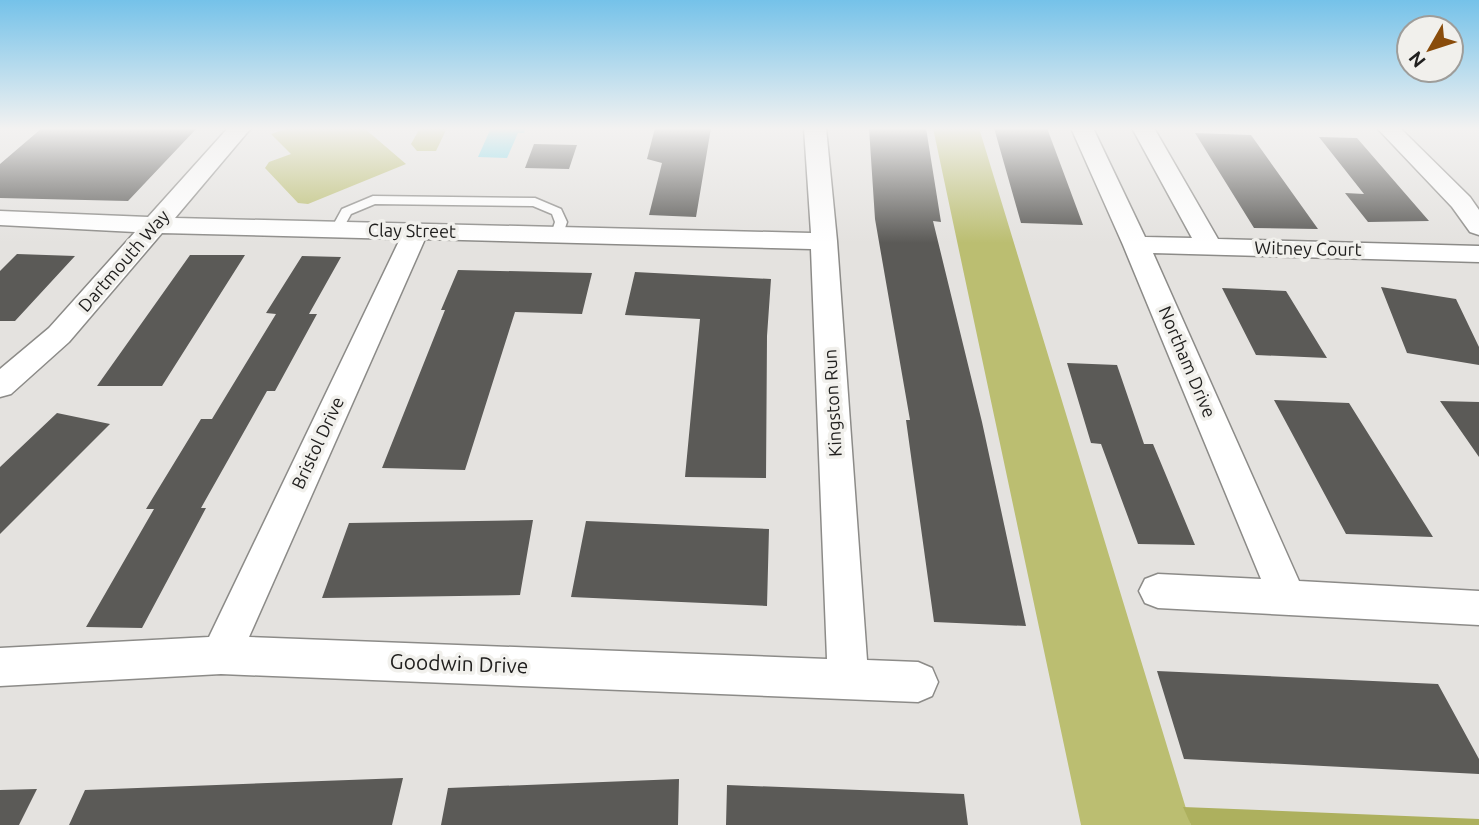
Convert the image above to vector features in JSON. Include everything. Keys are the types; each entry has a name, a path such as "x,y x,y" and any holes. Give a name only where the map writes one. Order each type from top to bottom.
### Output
{"street":[{"name":"Dartmouth Way","path":"0,386 59,335 207,166"},
{"name":"Kingston Run","path":"818,166 848,678"},
{"name":"Northam Drive","path":"1100,166 1288,598"},
{"path":"1165,166 1210,247"},
{"path":"1426,166 1461,202 1479,228"},
{"name":"Clay Street","path":"0,218 156,225 824,241"},
{"name":"Bristol Drive","path":"221,655 416,231"},
{"name":"Witney Court","path":"1136,245 1479,254"},
{"path":"1158,592 1479,608"},
{"name":"Goodwin Drive","path":"0,667 221,655 918,682"}],"lane":[{"path":"337,229 346,212 373,200 535,202 557,212 561,222 557,234"}],"green space":[{"path":"400,166 308,204 298,203 265,168"},
{"path":"941,166 991,166 1191,825 1081,825"},
{"path":"1183,807 1479,819 1479,825 1191,825"}],"building":[{"path":"0,166 161,166 128,201 0,198"},
{"path":"526,166 570,166 569,169"},
{"path":"661,166 705,166 696,217 649,215"},
{"path":"872,166 932,166 941,222 933,221 982,422 1026,626 934,622 906,420 910,420 875,219"},
{"path":"1005,166 1061,166 1083,225 1021,223"},
{"path":"1216,166 1273,166 1318,229 1254,228"},
{"path":"1342,166 1382,166 1429,221 1368,222 1345,193 1364,194"},
{"path":"17,254 75,256 15,321 0,321 0,271"},
{"path":"190,255 245,255 162,386 97,386"},
{"path":"302,256 341,257 309,314 317,314 275,391 267,391 201,508 206,508 142,628 86,627 154,509 146,509 201,419 212,419 276,314 266,313"},
{"path":"458,270 592,273 582,314 515,312 465,470 382,468 445,310 441,310"},
{"path":"635,272 771,279 767,336 766,478 685,477 700,319 625,315"},
{"path":"1381,287 1456,299 1479,347 1479,365 1407,353"},
{"path":"1222,288 1286,291 1327,358 1256,355"},
{"path":"1067,363 1117,365 1144,444 1153,444 1195,545 1138,544 1101,444 1091,443"},
{"path":"1274,400 1349,403 1433,537 1346,534"},
{"path":"1440,401 1479,402 1479,457"},
{"path":"57,413 110,424 0,534 0,467"},
{"path":"533,520 520,595 322,598 349,523"},
{"path":"586,521 769,529 767,606 571,597"},
{"path":"1157,671 1438,684 1479,759 1479,774 1184,759"},
{"path":"403,778 392,825 69,825 85,790"},
{"path":"679,779 678,825 441,825 448,788"},
{"path":"727,785 964,794 968,825 726,825"},
{"path":"37,789 19,825 0,825 0,790"}]}
